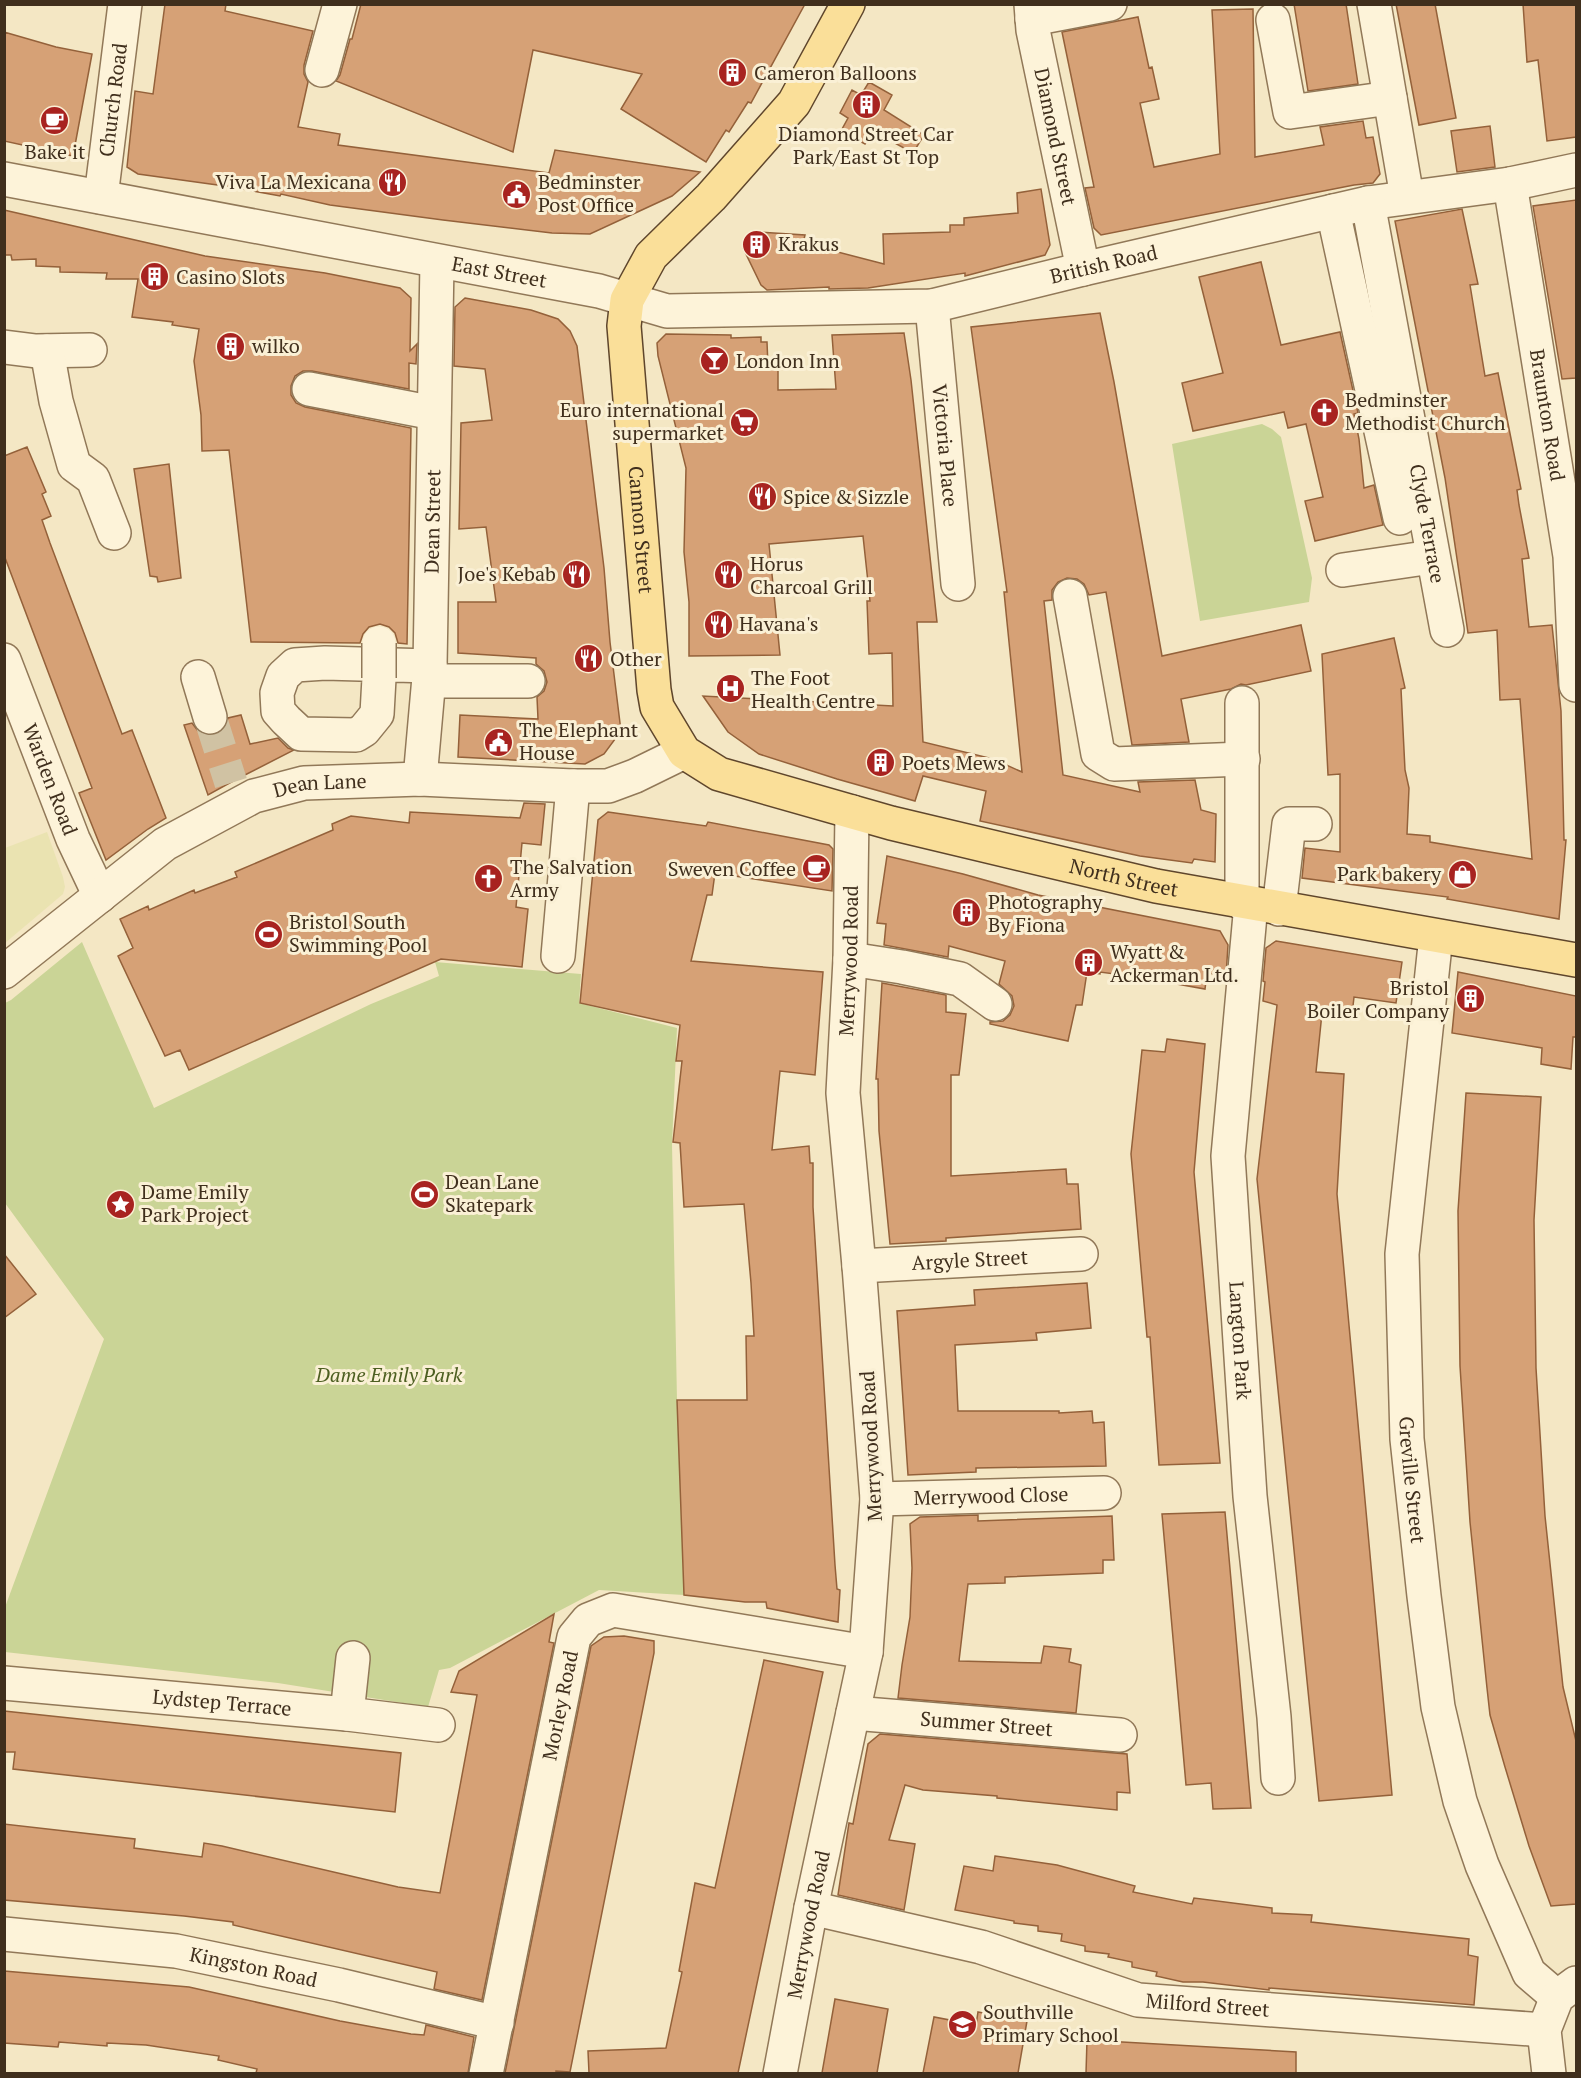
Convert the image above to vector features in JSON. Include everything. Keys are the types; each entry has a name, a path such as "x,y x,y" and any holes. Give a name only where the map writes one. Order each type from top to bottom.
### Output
{"main road":[{"path":"627,300 651,256 725,182 794,104 848,4"},
{"name":"Cannon Street","path":"627,300 624,326 654,690 657,707 684,752"},
{"name":"North Street","path":"684,752 719,774 852,812 1144,884 1576,960"}],"street":[{"name":"Church Road","path":"100,197 125,4"},
{"path":"322,70 340,4"},
{"path":"1032,12 1110,4"},
{"path":"1374,4 1407,197"},
{"name":"Diamond Street","path":"1032,12 1083,269"},
{"path":"1273,20 1290,112 1390,98"},
{"name":"British Road","path":"627,300 667,311 932,306 1368,203 1510,184 1576,170"},
{"name":"East Street","path":"4,179 599,291 627,300"},
{"name":"Braunton Road","path":"1510,184 1570,556 1576,685"},
{"name":"Clyde Terrace","path":"1368,203 1447,630"},
{"path":"1334,211 1400,518"},
{"name":"Dean Street","path":"420,780 430,674 437,262"},
{"name":"Victoria Place","path":"932,306 958,584"},
{"path":"4,347 47,351 90,350"},
{"path":"47,351 56,401 74,465 93,479 114,533"},
{"path":"309,389 434,413"},
{"path":"1343,570 1432,557"},
{"path":"1070,596 1098,754 1114,764 1243,759"},
{"path":"379,643 379,678 377,714 364,730 356,735 301,734 278,711 277,693 283,676 295,665 325,663 430,674 528,681"},
{"name":"Warden Road","path":"4,660 73,839 100,896"},
{"path":"198,676 210,717"},
{"path":"1242,703 1243,759 1257,905"},
{"name":"Dean Lane","path":"4,972 165,844 234,793 254,796 304,783 420,780 609,786 636,776 684,752"},
{"path":"558,956 573,786"},
{"name":"Merrywood Road","path":"780,2073 811,1908 866,1652 877,1499 843,1093 850,959 852,812"},
{"path":"1257,905 1289,824 1315,824"},
{"name":"Langton Park","path":"1257,905 1228,1156 1250,1496 1274,1717 1278,1778"},
{"name":"Greville Street","path":"1436,936 1402,1254 1407,1439 1424,1596 1438,1707 1460,1802 1482,1865 1529,1973 1567,1990"},
{"path":"850,959 960,979 995,1004"},
{"name":"Argyle Street","path":"859,1266 1081,1254"},
{"name":"Merrywood Close","path":"877,1499 1104,1493"},
{"name":"Morley Road","path":"486,2073 574,1637 588,1620 613,1610 866,1652"},
{"path":"347,1714 353,1658"},
{"name":"Lydstep Terrace","path":"4,1683 347,1714 438,1725"},
{"name":"Summer Street","path":"853,1713 1120,1735"},
{"name":"Milford Street","path":"811,1908 981,1947 1138,2000 1544,2030"},
{"name":"Kingston Road","path":"4,1934 176,1951 339,1985 497,2023"},
{"path":"1549,2073 1544,2030 1567,1990"}],"shaded area":[{"path":"47,832 63,877 65,887 63,894 5,943 5,848"}],"green space":[{"path":"1262,424 1281,437 1312,578 1309,602 1200,621 1172,444"},
{"name":"Dame Emily Park","path":"82,942 154,1108 371,1004 439,976 435,962 581,974 579,1003 677,1028 672,1144 677,1400 684,1595 599,1590 450,1668 439,1670 428,1707 278,1683 5,1652 4,1610 104,1339 5,1203 5,1003"}],"building":[{"path":"165,4 226,4 225,11 313,31 304,65 304,74 308,82 298,127 340,134 338,145 549,173 555,150 700,172 672,196 590,234 552,233 330,205 281,194 280,196 138,174 127,167 135,91 153,94"},
{"path":"361,4 805,4 751,103 748,102 729,132 726,130 706,162 621,109 642,74 533,50 513,152 336,81 340,75 350,39 352,39"},
{"path":"1294,4 1346,4 1358,84 1308,91"},
{"path":"1396,4 1435,4 1456,118 1419,125"},
{"path":"1523,4 1576,4 1576,137 1547,141 1538,60 1527,62"},
{"path":"1253,9 1255,157 1324,145 1320,127 1363,121 1366,138 1373,137 1380,174 1373,183 1101,235 1094,228 1085,188 1094,187 1062,32 1138,17 1149,68 1152,67 1159,99 1140,103 1154,167 1220,154 1212,10"},
{"path":"4,32 56,47 92,54 73,156 4,141"},
{"name":"Diamond Street Car Park/East St Top","path":"869,82 892,95 884,110 924,135 913,153 873,131 865,144 841,131 848,118 840,113 852,90 861,95"},
{"path":"1490,126 1495,167 1457,172 1451,131"},
{"path":"1041,189 1050,245 1045,255 965,276 965,273 868,288 767,290 761,285 743,248 759,232 805,235 803,243 884,264 883,234 950,232 950,225 964,225 964,218 1018,213 1017,193"},
{"path":"1576,200 1576,378 1562,379 1533,206"},
{"path":"1462,209 1478,284 1470,285 1485,376 1498,373 1521,489 1517,490 1529,558 1522,559 1529,627 1552,625 1561,711 1564,840 1566,840 1559,919 1447,899 1448,897 1302,878 1305,848 1340,852 1340,774 1328,775 1322,654 1394,638 1405,688 1401,689 1405,770 1409,788 1407,834 1430,836 1430,842 1532,859 1520,699 1500,700 1497,630 1468,633 1445,478 1395,221"},
{"path":"4,210 205,256 325,273 400,288 411,298 410,351 417,344 416,364 409,363 409,389 312,371 303,371 295,376 291,386 291,395 296,403 305,407 411,428 407,644 398,643 395,633 389,627 380,624 369,627 360,643 251,642 229,450 202,451 201,415 194,361 199,329 172,325 173,322 132,317 138,279 106,279 107,273 60,272 60,267 36,266 36,259 12,260 11,255 4,255"},
{"path":"1261,262 1281,345 1340,332 1358,413 1354,414 1364,488 1374,485 1383,525 1315,541 1305,501 1323,497 1306,424 1288,428 1284,412 1193,431 1182,383 1223,373 1199,277"},
{"path":"465,298 531,310 558,319 570,331 577,346 621,731 604,754 585,764 458,757 460,715 538,719 537,697 544,691 547,682 544,671 536,664 536,658 458,653 458,602 496,602 486,527 459,529 461,423 492,420 485,369 454,366 455,307"},
{"path":"1100,313 1162,656 1301,625 1311,671 1246,685 1241,684 1231,689 1181,699 1189,742 1132,745 1106,592 1089,595 1084,584 1077,579 1067,578 1058,582 1052,590 1052,600 1044,601 1063,775 1140,792 1138,782 1195,780 1201,810 1216,814 1215,862 1194,859 1192,863 1140,856 980,821 986,791 923,776 915,801 759,754 728,732 703,696 893,706 892,653 869,654 867,601 870,601 863,536 769,544 780,655 689,656 689,602 684,552 686,468 658,356 657,343 666,334 731,335 731,338 761,337 761,342 767,342 768,366 778,366 778,390 836,389 832,335 904,333 937,622 917,622 923,742 993,759 1022,772 1004,592 1007,592 971,327"},
{"path":"27,447 46,492 42,494 51,516 42,520 50,543 122,734 132,730 166,818 106,860 79,793 92,788 4,555 4,456"},
{"path":"169,464 181,578 158,582 157,577 150,576 134,469"},
{"path":"241,715 250,744 278,738 288,748 294,750 208,795 184,725 192,723 198,731 205,735 215,735 224,729 228,718"},
{"name":"Bristol South Swimming Pool","path":"524,803 545,804 541,845 522,843 516,907 528,909 522,967 441,959 189,1070 180,1050 165,1056 118,956 133,948 120,919 148,906 149,910 194,890 195,893 237,877 235,872 333,830 332,824 351,816 409,823 410,812 520,818"},
{"path":"608,812 706,826 708,822 829,845 833,849 832,891 715,873 712,895 707,895 691,961 823,972 815,1075 780,1071 772,1150 809,1146 810,1163 813,1163 813,1207 835,1565 837,1589 840,1590 838,1622 767,1608 766,1602 684,1595 677,1400 747,1400 746,1336 754,1336 744,1204 684,1207 680,1143 673,1142 682,1061 676,1061 680,1025 580,1003 598,820"},
{"path":"887,856 1038,895 1220,931 1228,945 1226,976 1207,973 1205,989 1138,977 1087,972 1082,1005 1076,1005 1068,1041 990,1024 990,1022 1003,1021 1010,1015 1014,1006 1012,996 999,984 1005,961 949,946 948,957 884,945 886,924 877,923"},
{"path":"1276,941 1402,962 1396,1003 1354,997 1352,1015 1322,1013 1316,1072 1344,1074 1337,1194 1392,1795 1319,1801 1257,1179 1277,1005 1263,1001 1265,982 1263,981 1266,948"},
{"path":"1458,972 1576,996 1576,1037 1573,1037 1571,1069 1541,1064 1542,1048 1452,1033"},
{"path":"882,983 946,995 946,1012 966,1014 959,1075 951,1075 951,1176 1066,1169 1067,1184 1078,1184 1081,1229 890,1244 879,1131 878,1079 876,1079"},
{"path":"1167,1039 1205,1044 1194,1172 1220,1463 1159,1465 1150,1337 1147,1337 1131,1154 1142,1050 1165,1052"},
{"path":"1466,1093 1541,1097 1534,1220 1536,1368 1545,1516 1563,1687 1576,1741 1576,1904 1551,1906 1529,1846 1490,1715 1470,1522 1460,1366 1458,1211"},
{"path":"4,1254 36,1294 4,1318"},
{"path":"1087,1283 1091,1328 1036,1333 1037,1340 955,1345 958,1411 1059,1411 1059,1413 1092,1411 1093,1423 1104,1422 1106,1466 976,1468 976,1472 908,1475 897,1311 975,1305 974,1290"},
{"path":"1225,1512 1251,1808 1213,1809 1211,1783 1186,1785 1162,1514"},
{"path":"978,1515 978,1521 1112,1516 1114,1560 1103,1560 1103,1573 1005,1577 1005,1583 968,1584 959,1661 1041,1663 1044,1646 1071,1649 1069,1662 1081,1665 1076,1713 898,1698 910,1617 912,1568 910,1524 920,1517"},
{"path":"554,1614 549,1642 554,1643 482,2000 434,1989 437,1972 233,1925 233,1922 4,1900 4,1824 135,1839 134,1848 202,1857 204,1843 398,1887 440,1893 477,1695 451,1692 459,1671"},
{"path":"624,1636 654,1641 654,1653 570,2072 505,2073 591,1646 604,1637"},
{"path":"764,1660 823,1672 738,2073 589,2073 588,2051 666,2048 682,1972 679,1971 695,1883 715,1888"},
{"path":"4,1711 401,1753 395,1812 13,1769 15,1752 4,1752"},
{"path":"880,1734 1127,1754 1130,1793 1117,1792 1117,1810 923,1790 905,1785 889,1840 915,1844 904,1910 838,1895 849,1823 853,1824 868,1744"},
{"path":"995,1856 1057,1865 1135,1886 1133,1892 1192,1904 1194,1898 1272,1908 1272,1913 1312,1915 1311,1922 1469,1939 1468,1955 1478,1957 1474,2005 1183,1982 1156,1976 1157,1972 1132,1967 1132,1962 1108,1957 1109,1954 1085,1951 1085,1946 1061,1941 1062,1934 1038,1931 1038,1926 955,1910 964,1866 993,1871"},
{"path":"4,1971 189,1987 340,2021 411,2034 424,2035 426,2025 474,2037 468,2073 256,2073 257,2069 218,2060 219,2056 146,2045 107,2043 107,2046 59,2042 58,2047 4,2043"},
{"path":"835,1999 888,2009 877,2073 822,2073"},
{"path":"978,2012 1027,2021 1018,2073 923,2073 934,2017 976,2025"},
{"path":"1087,2040 1296,2052 1296,2073 1086,2073"}],"tunnel":[{"path":"210,717 231,783"}],"place":[{"name":"Cameron Balloons","path":"733,73"},
{"name":"Diamond Street Car Park/East St Top","path":"866,104"},
{"name":"Bake it","path":"55,121"},
{"name":"Viva La Mexicana","path":"392,182"},
{"name":"Bedminster Post Office","path":"517,194"},
{"name":"Krakus","path":"757,244"},
{"name":"Casino Slots","path":"155,277"},
{"name":"wilko","path":"231,346"},
{"name":"London Inn","path":"715,361"},
{"name":"Bedminster Methodist Church","path":"1324,412"},
{"name":"Euro international supermarket","path":"745,422"},
{"name":"Spice & Sizzle","path":"762,497"},
{"name":"Joe's Kebab","path":"577,574"},
{"name":"Horus Charcoal Grill","path":"729,575"},
{"name":"Havana's","path":"718,624"},
{"name":"Other","path":"589,659"},
{"name":"The Foot Health Centre","path":"730,689"},
{"name":"The Elephant House","path":"498,742"},
{"name":"Poets Mews","path":"881,763"},
{"name":"Sweven Coffee","path":"817,869"},
{"name":"Park bakery","path":"1462,874"},
{"name":"The Salvation Army","path":"489,878"},
{"name":"Photography By Fiona","path":"967,913"},
{"name":"Bristol South Swimming Pool","path":"268,934"},
{"name":"Wyatt & Ackerman Ltd.","path":"1089,963"},
{"name":"Bristol Boiler Company","path":"1470,999"},
{"name":"Dean Lane Skatepark","path":"424,1194"},
{"name":"Dame Emily Park Project","path":"120,1204"},
{"name":"Southville Primary School","path":"962,2024"}]}
